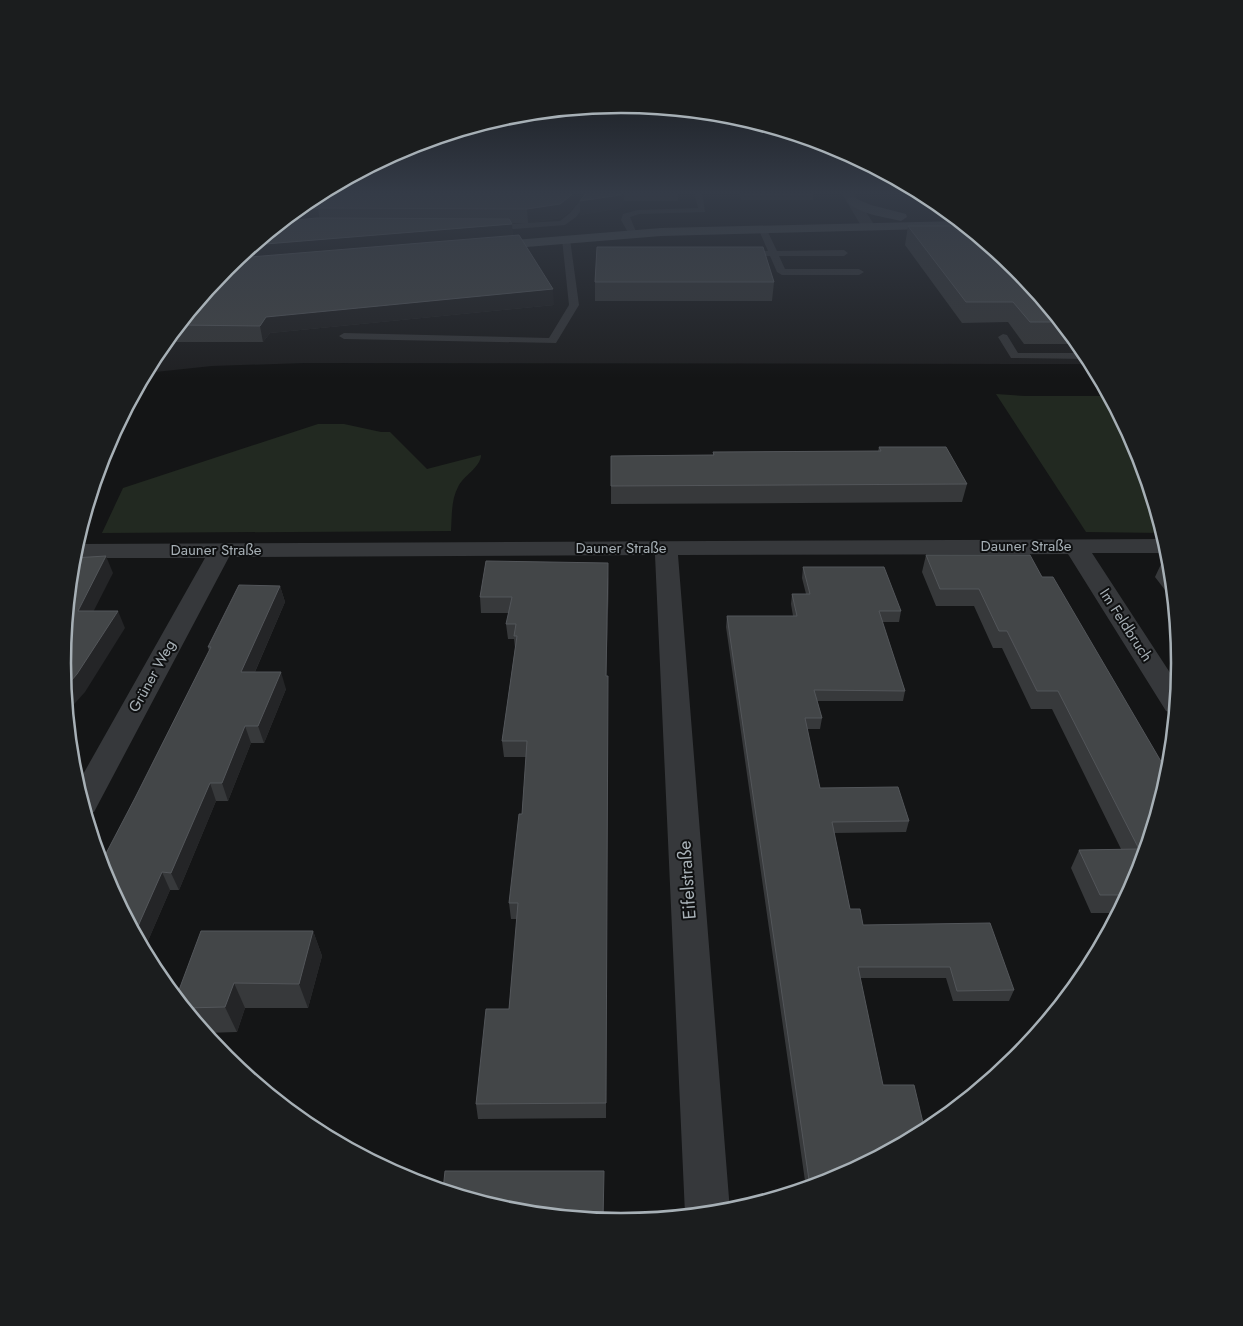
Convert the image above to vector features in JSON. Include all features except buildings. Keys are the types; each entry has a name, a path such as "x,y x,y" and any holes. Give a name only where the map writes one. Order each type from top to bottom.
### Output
{"street":[{"name":"Im Feldbruch","path":"1075,546 1171,696"},
{"name":"Dauner Straße","path":"83,551 1159,546"},
{"name":"Eifelstraße","path":"666,547 708,1207"},
{"name":"Grüner Weg","path":"88,795 221,550"}],"lane":[{"path":"344,336 552,341 574,305 568,254"},
{"path":"734,254 739,254"},
{"path":"774,254 782,272 860,272"},
{"path":"1003,337 1015,356 1078,356"}],"shaded area":[{"path":"254,254 989,254 1035,300 1083,364 305,363 212,366 155,372 185,328 208,300"},
{"path":"996,394 1102,396 1130,452 1143,486 1156,533 1086,532"},
{"path":"318,424 344,424 381,432 390,432 427,469 481,455 478,464 460,483 454,497 451,531 102,533 123,488"}]}
